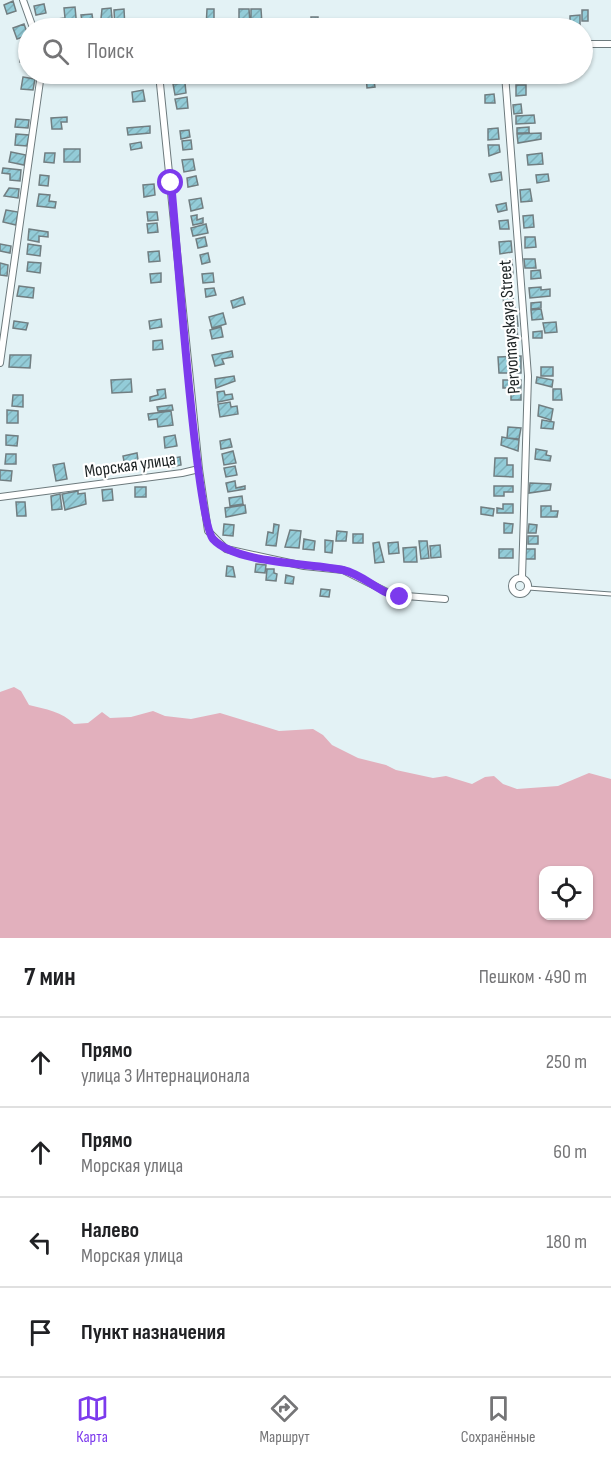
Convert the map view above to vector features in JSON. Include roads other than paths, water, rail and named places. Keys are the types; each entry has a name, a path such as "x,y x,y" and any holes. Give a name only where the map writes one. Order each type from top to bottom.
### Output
{"street":[{"path":"23,0 29,18"},
{"path":"593,44 611,44"},
{"path":"0,363 31,162 40,84"},
{"path":"160,84 199,469"},
{"name":"Pervomayskaya Street","path":"506,84 528,376 522,578"},
{"name":"Морская улица","path":"0,497 199,469 208,531 226,549 304,566 343,570 393,596 445,598"},
{"path":"522,578 526,580 528,588 520,594 513,591 513,583 522,578"}],"lane":[{"path":"528,588 611,594"}]}
